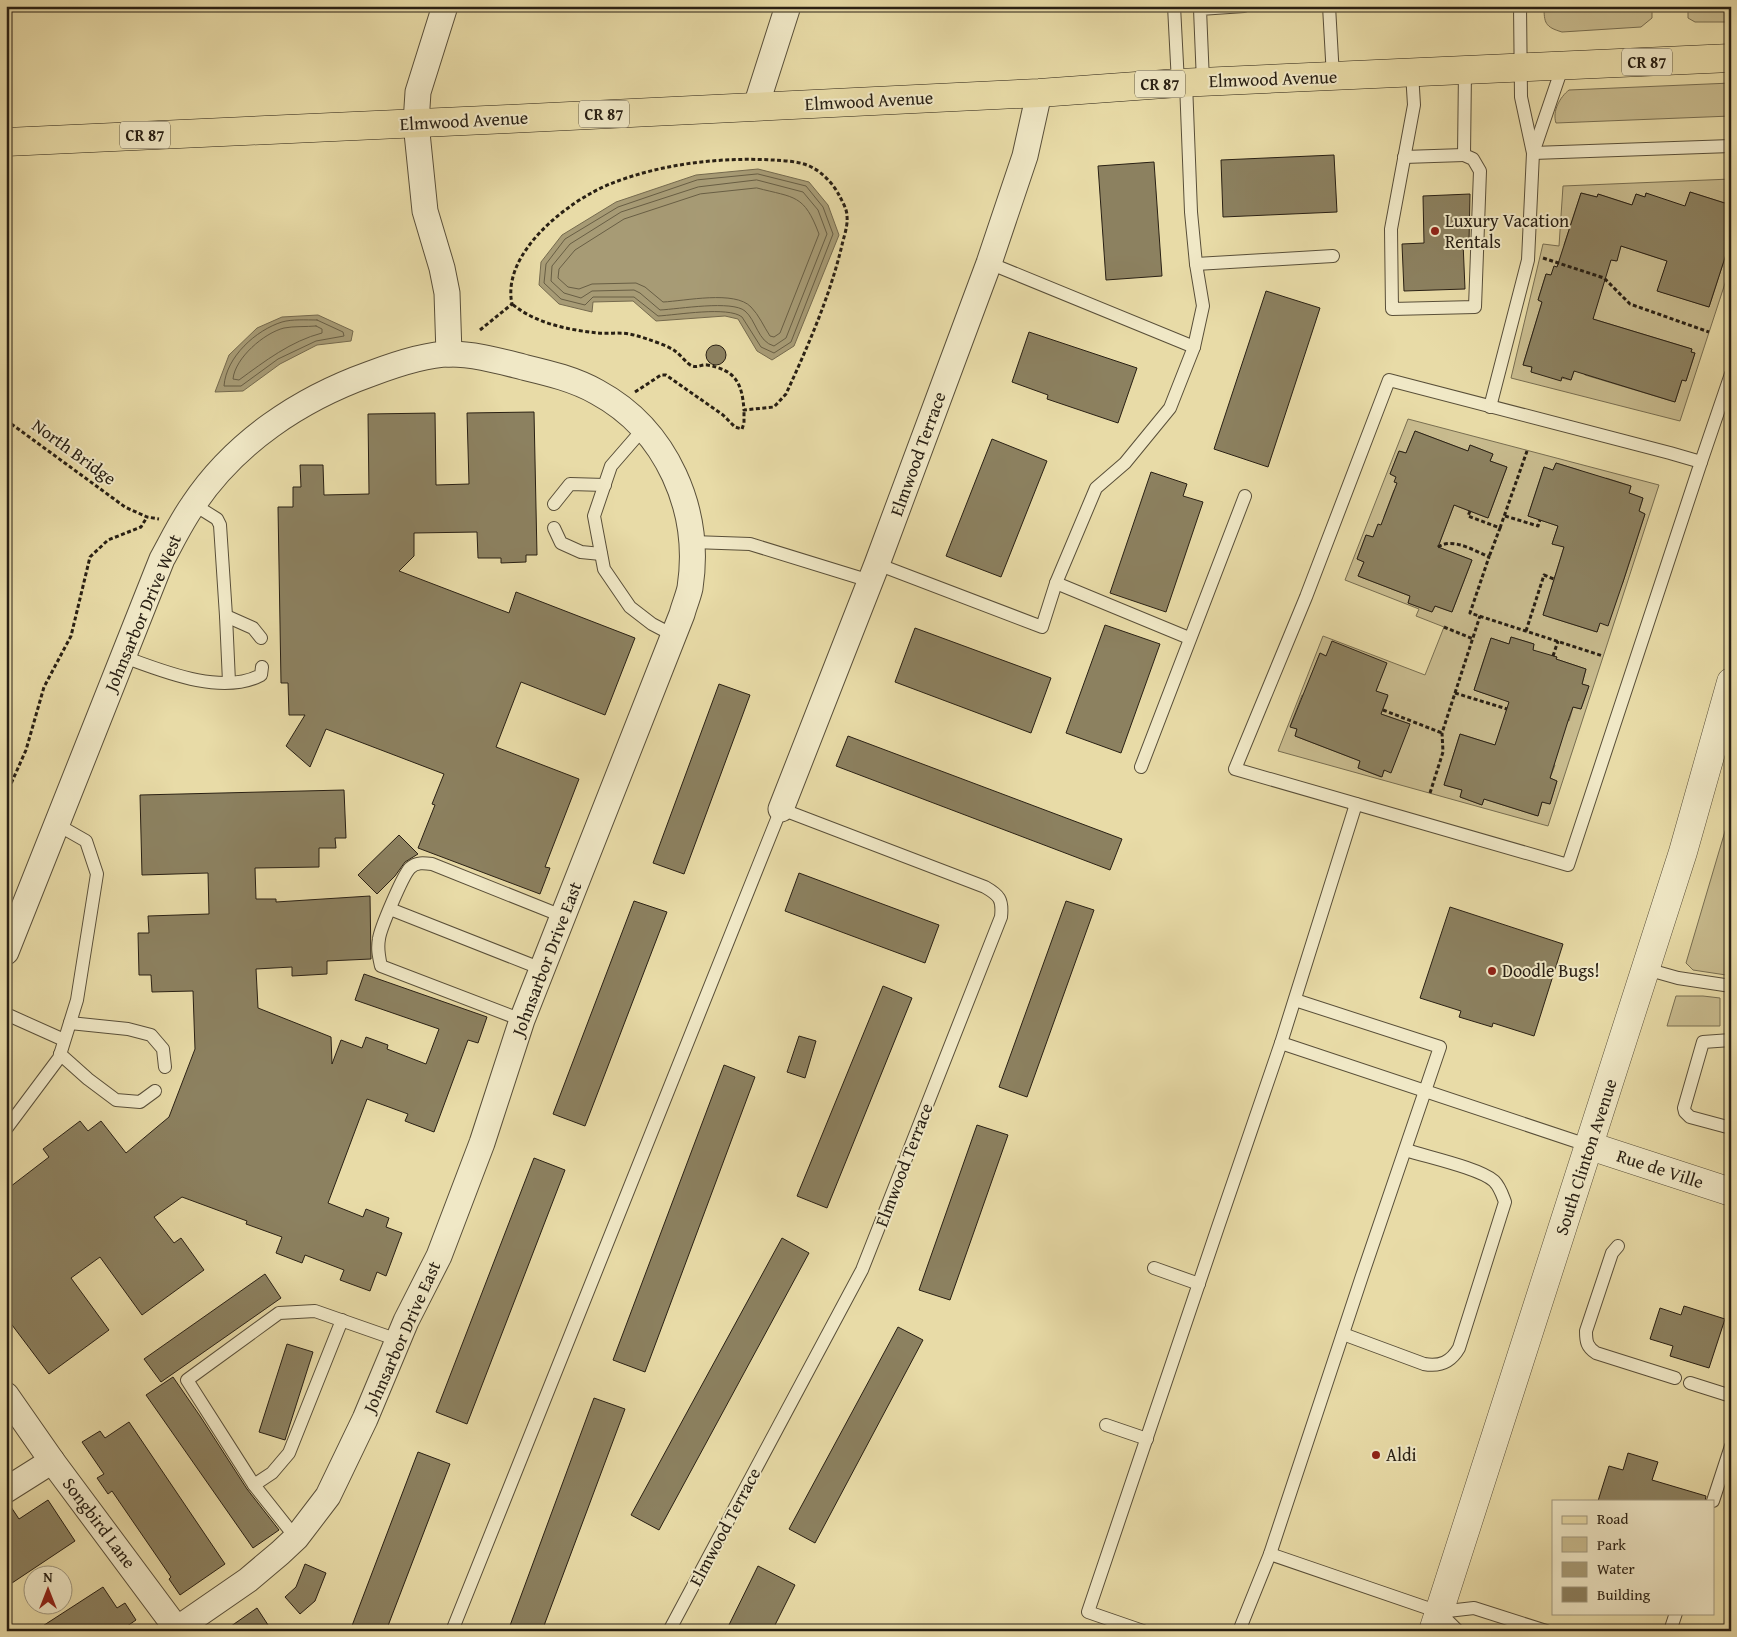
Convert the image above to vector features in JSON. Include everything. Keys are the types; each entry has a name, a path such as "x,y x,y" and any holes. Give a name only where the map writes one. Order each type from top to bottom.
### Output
{"main road":[{"name":"Elmwood Avenue","path":"6,142 1731,58"}],"street":[{"path":"445,6 418,92 416,123 425,211 442,268 447,293 449,354"},
{"path":"756,106 788,6"},
{"name":"Elmwood Terrace","path":"782,809 874,573 989,263 1025,156 1039,93"},
{"name":"Johnsarbor Drive East","path":"177,1630 248,1580 296,1538 328,1496 365,1419 398,1340 439,1256 482,1143 522,1020 689,590 693,542 686,503 663,453 644,428 620,407 597,392 569,380 489,359 449,354"},
{"name":"Johnsarbor Drive West","path":"6,952 162,559 193,504 216,475 242,448 285,414 320,394 350,381 410,361 449,354"},
{"name":"South Clinton Avenue","path":"1443,1625 1590,1146 1718,744 1731,682"},
{"name":"Rue de Ville","path":"1590,1146 1731,1192"},
{"path":"6,1395 52,1461"},
{"name":"Songbird Lane","path":"6,1490 52,1461 177,1630"}],"lane":[{"path":"1174,6 1189,83"},
{"path":"693,542 750,544 874,573 1042,627 1056,583 1096,488 1125,463 1170,408 1194,347 1203,306 1196,264 1191,212 1189,83 1200,9 1244,6"},
{"path":"1329,6 1333,77"},
{"path":"1490,407 1528,260 1533,153 1521,96 1520,6"},
{"path":"1533,153 1564,65"},
{"path":"1464,155 1465,70"},
{"path":"1404,157 1464,155 1473,159 1480,171 1474,308 1392,309 1391,229 1404,157 1414,105 1412,73"},
{"path":"1533,153 1731,146"},
{"path":"1196,264 1333,256"},
{"path":"989,263 1194,347"},
{"path":"1701,462 1389,380 1303,603 1235,769 1568,865 1731,374"},
{"path":"644,428 612,466 594,516 604,569 630,607 652,624 673,635"},
{"path":"554,504 570,484 605,485"},
{"path":"1141,766 1189,638 1246,496"},
{"path":"193,504 217,519 220,525 229,682"},
{"path":"554,528 561,543 581,552 601,554"},
{"path":"1056,583 1189,638"},
{"path":"226,616 253,628 261,638"},
{"path":"124,657 182,678 206,681 229,682 251,680 261,675 262,667"},
{"path":"1143,1631 1088,1612 1282,1043 1356,804"},
{"name":"Elmwood Terrace","path":"452,1631 782,809 984,886 996,893 1001,900 1001,917 862,1270 669,1631"},
{"path":"6,1129 60,1054 77,1000 97,874 86,841 58,825"},
{"path":"522,1020 381,966 378,952 379,937 410,868 420,863 432,864 562,916"},
{"path":"390,909 542,968"},
{"path":"1646,969 1678,978 1731,986"},
{"path":"1239,1631 1270,1554 1440,1047 1294,1000"},
{"path":"6,1014 64,1040"},
{"path":"70,1023 128,1029 151,1035 163,1049 165,1067"},
{"path":"1731,1040 1703,1042 1684,1108 1685,1112 1690,1116 1731,1128"},
{"path":"1282,1043 1590,1146"},
{"path":"60,1054 88,1079 116,1100 140,1102 156,1091"},
{"path":"1343,1334 1424,1364 1435,1366 1454,1357 1458,1348 1505,1202 1502,1191 1494,1182 1480,1173 1406,1150"},
{"path":"1618,1246 1612,1253 1586,1331 1586,1341 1590,1349 1596,1354 1675,1378"},
{"path":"1154,1268 1199,1284"},
{"path":"296,1538 254,1485 187,1380 279,1313 315,1311 398,1340"},
{"path":"254,1485 272,1473 289,1453 342,1320"},
{"path":"1690,1383 1731,1396"},
{"path":"1106,1424 1147,1438"},
{"path":"1713,1500 1731,1446"},
{"path":"1270,1554 1443,1625 1474,1608 1546,1631"},
{"path":"1674,1630 1676,1614"}],"path":[{"path":"631,396 661,375 666,376 723,416 735,427 742,429 744,423 743,395 732,373 722,368 706,365 699,367 690,366 673,350 628,334 570,329 546,323 521,312 512,304 509,293 512,276 522,254 538,235 560,215 583,198 610,184 686,164 729,159 792,161 814,168 836,190 847,215 846,229 836,269 786,394 774,407 744,410"},
{"path":"1540,257 1604,278 1630,304 1709,332"},
{"path":"480,330 512,304"},
{"name":"North Bridge","path":"6,420 125,507 166,522"},
{"path":"1527,451 1470,613 1603,656"},
{"path":"1470,511 1468,516 1500,528"},
{"path":"1505,516 1538,526 1540,520"},
{"path":"6,795 26,750 44,687 71,636 90,557 108,540 141,527 148,517"},
{"path":"1438,547 1452,542 1489,557"},
{"path":"1526,631 1544,575 1554,578"},
{"path":"1430,793 1442,752 1442,733 1480,616"},
{"path":"1444,627 1472,639"},
{"path":"1553,656 1558,641"},
{"path":"1455,693 1507,709"},
{"path":"1383,710 1442,733"}],"green space":[{"path":"1544,6 1652,6 1652,18 1641,27 1562,32 1547,24 1544,17"},
{"path":"1688,6 1731,6 1731,22 1695,22 1688,18"},
{"path":"1731,83 1731,116 1556,123 1555,114 1558,105 1569,90"},
{"path":"1731,179 1731,205 1690,192 1684,210 1646,193 1645,197 1636,194 1632,205 1598,194 1597,197 1581,193 1564,245 1616,261 1621,246 1667,261 1658,291 1709,307 1731,239 1731,265 1680,421 1511,378 1543,244 1559,246 1563,186","holes":["1546,274 1551,275 1593,319 1692,349 1691,352 1695,353 1686,381 1682,380 1675,402 1585,375 1576,366 1571,380 1531,372 1532,367 1523,365 1542,302 1538,300"]},
{"path":"1408,419 1659,485 1548,826 1278,751 1323,636 1425,675 1444,627 1416,616 1419,609 1345,580","holes":["1415,431 1468,451 1470,445 1493,454 1490,461 1507,467 1488,518 1454,505 1438,547 1472,560 1452,612 1435,606 1432,612 1408,603 1410,596 1358,576 1364,562 1357,559 1366,535 1373,537 1390,520 1384,517 1394,490 1403,485 1396,477 1390,474 1399,451 1406,453","1556,463 1579,470 1603,485 1606,478 1631,486 1629,493 1643,498 1639,511 1645,514 1623,582 1597,632 1543,615 1564,547 1552,544 1558,526 1528,516 1544,467 1553,470","1511,637 1534,644 1532,652 1557,657 1556,659 1586,669 1582,684 1589,686 1581,709 1573,707 1569,721 1561,719 1547,762 1555,765 1550,778 1557,781 1550,804 1542,802 1538,816 1484,799 1482,805 1460,797 1462,790 1444,785 1460,734 1495,745 1510,702 1474,690 1491,638 1509,644","1320,653 1326,656 1386,663 1376,691 1388,696 1381,714 1410,724 1381,777 1358,768 1360,761 1295,736 1297,729 1290,726 1302,695 1311,697 1311,676"]},
{"path":"1731,811 1731,930 1727,939 1731,946 1731,971 1726,975 1693,970 1686,963"},
{"path":"1676,996 1720,998 1720,1026 1667,1026"}],"water":[{"path":"758,169 809,182 828,205 839,235 794,346 772,360 757,351 738,319 725,316 656,321 633,301 593,302 592,312 559,304 539,285 541,262 562,235 616,202 696,175"},
{"path":"318,315 353,331 351,341 317,345 280,364 243,391 215,392 229,355 257,328 282,317"}],"building":[{"path":"1334,155 1337,212 1223,217 1221,160"},
{"path":"1154,162 1162,276 1106,280 1098,166"},
{"path":"1690,192 1731,205 1731,239 1709,307 1657,291 1667,261 1621,246 1617,261 1611,260 1593,319 1692,349 1691,352 1695,353 1686,381 1682,380 1675,402 1574,371 1571,380 1562,377 1561,381 1531,372 1532,367 1523,365 1542,302 1538,300 1546,274 1551,275 1554,266 1557,267 1581,193 1597,197 1598,194 1632,205 1636,194 1645,197 1646,193 1685,206"},
{"path":"1470,194 1469,242 1463,242 1465,289 1404,291 1402,244 1424,243 1423,196"},
{"path":"1266,291 1320,308 1268,467 1214,449"},
{"path":"1029,332 1137,368 1118,423 1047,399 1048,395 1012,382"},
{"path":"716,345 723,348 726,355 723,362 716,365 709,362 706,355 709,348"},
{"path":"534,412 537,555 526,555 526,562 501,563 501,558 478,558 477,532 414,533 414,556 399,571 509,613 516,592 635,638 605,715 521,682 496,747 579,779 545,867 550,868 540,894 418,848 435,805 432,804 444,774 326,729 310,767 286,746 305,715 289,715 288,683 281,683 278,507 293,507 293,487 301,487 300,465 323,465 324,495 369,494 368,414 435,413 436,485 469,484 467,413"},
{"path":"1415,431 1468,451 1470,445 1493,454 1490,461 1507,467 1488,518 1454,505 1438,547 1472,560 1452,612 1435,606 1432,612 1408,603 1410,596 1358,576 1364,562 1357,559 1366,535 1373,537 1378,524 1381,525 1397,483 1394,482 1396,477 1390,474 1399,451 1406,453"},
{"path":"992,439 1047,461 1001,577 946,556"},
{"path":"1556,463 1631,486 1629,493 1643,498 1639,511 1645,514 1608,626 1600,623 1597,632 1543,615 1564,547 1552,544 1558,526 1528,516 1544,467 1553,470"},
{"path":"1151,472 1187,484 1183,496 1203,502 1166,612 1110,593"},
{"path":"1105,625 1160,644 1121,753 1066,733"},
{"path":"915,628 1051,678 1031,733 895,682"},
{"path":"1511,637 1534,644 1533,650 1557,657 1556,659 1586,669 1582,684 1589,686 1581,709 1573,707 1550,778 1557,781 1550,804 1542,802 1538,816 1484,799 1482,805 1460,797 1462,790 1444,785 1460,734 1495,745 1509,702 1474,690 1491,638 1509,644"},
{"path":"1332,641 1387,663 1376,691 1388,695 1381,714 1410,724 1391,773 1384,770 1382,777 1358,768 1360,761 1295,736 1297,729 1290,727 1320,653 1326,656"},
{"path":"719,684 750,695 684,874 653,863"},
{"path":"848,736 1122,839 1110,870 836,766"},
{"path":"344,790 346,838 335,838 336,848 319,848 319,867 255,868 256,899 276,899 276,902 370,896 371,959 327,961 327,974 292,976 292,967 256,969 258,1008 331,1037 332,1064 341,1040 362,1048 366,1037 388,1045 387,1049 426,1064 439,1029 355,1000 364,974 487,1017 478,1043 468,1040 434,1132 405,1121 408,1114 367,1099 328,1203 363,1217 366,1209 389,1218 386,1227 402,1233 386,1276 377,1272 370,1291 340,1280 344,1270 305,1255 302,1263 276,1253 282,1237 246,1224 247,1221 182,1197 154,1217 174,1243 181,1238 204,1270 142,1315 100,1257 71,1278 109,1330 49,1374 6,1317 6,1190 49,1157 43,1149 80,1121 88,1131 101,1121 126,1153 169,1117 195,1049 193,991 152,992 151,975 139,975 138,933 149,933 148,916 209,914 208,873 142,875 140,795"},
{"path":"399,835 418,854 405,862 395,876 377,894 358,875"},
{"path":"799,873 939,925 925,963 785,911"},
{"path":"634,901 667,912 585,1126 553,1114"},
{"path":"1066,901 1094,910 1027,1097 999,1087"},
{"name":"Doodle Bugs!","path":"1450,907 1563,944 1534,1036 1493,1023 1492,1027 1459,1017 1461,1011 1420,998"},
{"path":"883,986 912,998 827,1208 797,1196"},
{"path":"799,1036 816,1041 805,1078 787,1072"},
{"path":"724,1065 755,1077 645,1372 613,1360"},
{"path":"977,1125 1008,1135 950,1300 919,1290"},
{"path":"534,1158 565,1170 467,1424 436,1412"},
{"path":"782,1238 809,1253 659,1530 631,1515"},
{"path":"265,1274 281,1298 161,1382 144,1359"},
{"path":"1684,1306 1725,1319 1709,1368 1670,1356 1673,1346 1650,1339 1660,1308 1681,1315"},
{"path":"898,1327 923,1340 815,1543 789,1529"},
{"path":"287,1344 313,1352 285,1440 259,1432"},
{"path":"173,1377 247,1489 279,1530 253,1548 146,1395"},
{"path":"594,1398 625,1409 542,1631 508,1631"},
{"path":"129,1422 225,1564 180,1595 169,1579 171,1577 112,1491 108,1494 97,1478 104,1474 82,1442 100,1431 105,1438"},
{"path":"418,1452 450,1464 386,1631 350,1631"},
{"path":"1628,1453 1658,1462 1652,1480 1706,1496 1705,1500 1598,1500 1609,1466 1623,1470"},
{"path":"48,1500 75,1541 40,1564 22,1564 22,1576 6,1587 6,1504 9,1504 19,1519"},
{"path":"305,1564 326,1573 315,1601 300,1614 285,1597 296,1587"},
{"path":"758,1566 795,1585 772,1631 726,1631"},
{"path":"103,1587 117,1608 125,1603 136,1620 120,1631 35,1631 61,1614 72,1614 72,1607"},
{"path":"257,1608 272,1631 224,1631"}],"place":[{"name":"Luxury Vacation Rentals","path":"1435,231"},
{"name":"Doodle Bugs!","path":"1492,971"},
{"name":"Aldi","path":"1376,1455"}]}
